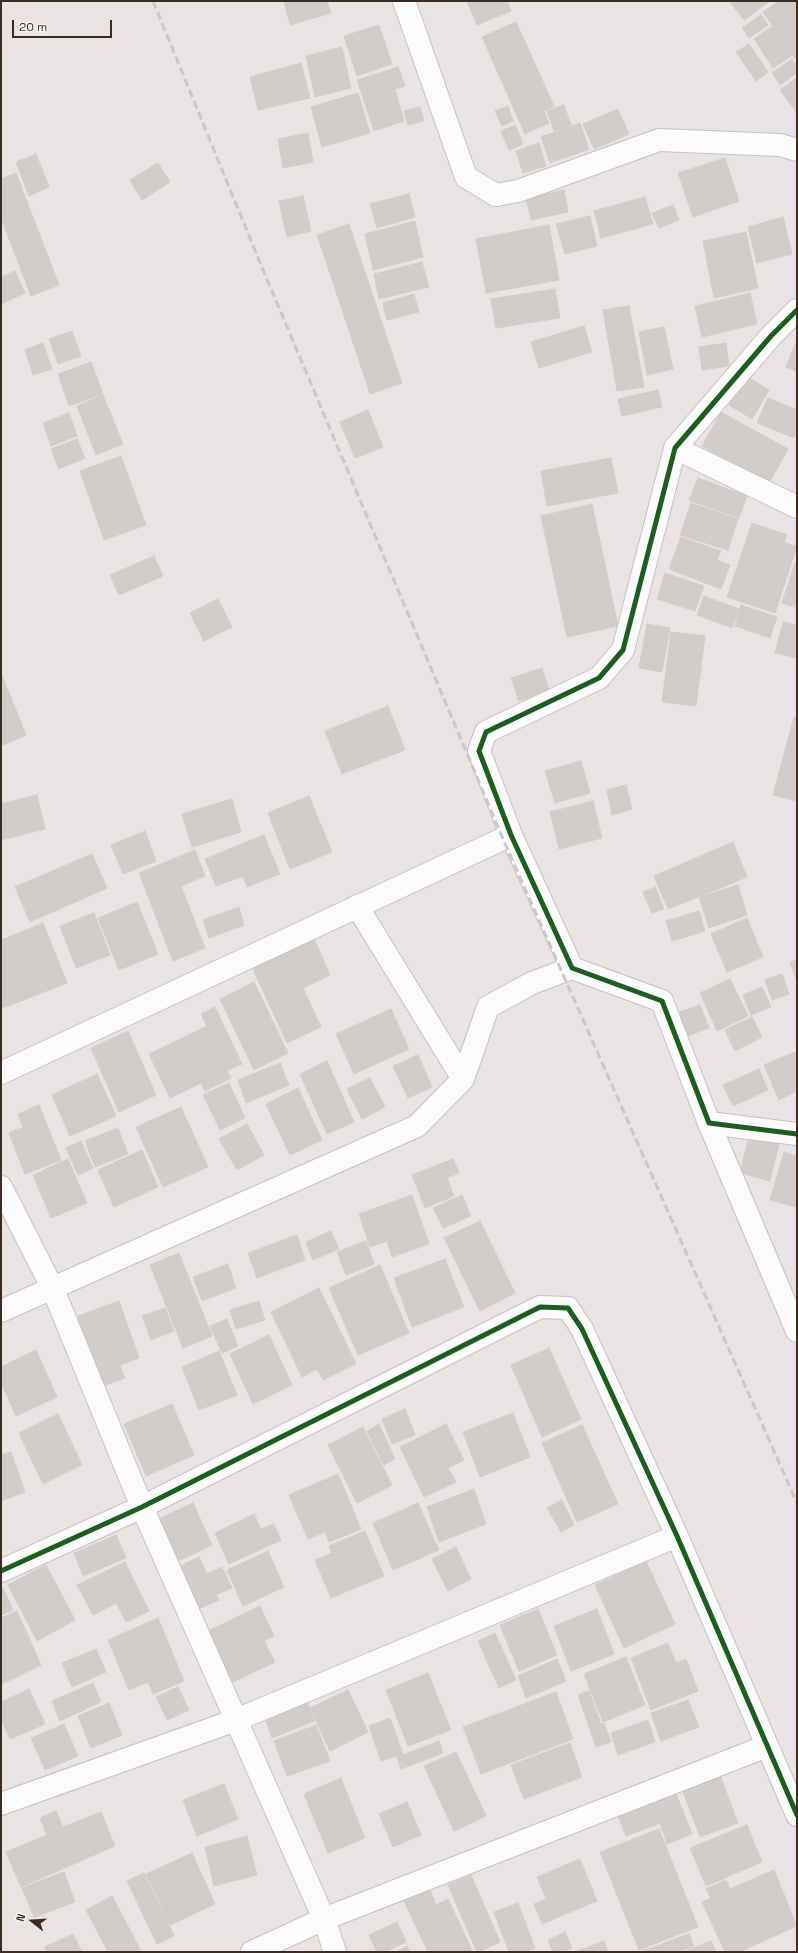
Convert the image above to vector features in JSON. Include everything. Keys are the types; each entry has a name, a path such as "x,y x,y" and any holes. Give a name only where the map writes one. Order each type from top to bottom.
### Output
{"street":[{"path":"404,1 466,177 496,195 518,191 659,140 780,145 797,150"},
{"path":"572,968 511,835 479,751 486,732 599,678 623,650 675,448 771,336 797,310"},
{"path":"675,448 797,507"},
{"path":"1,1072 511,835"},
{"path":"357,906 463,1079"},
{"path":"1,1311 416,1126 463,1079 488,1007 532,983 572,968 662,1001 709,1122 797,1331"},
{"path":"709,1122 797,1134"},
{"path":"1,1187 52,1287 142,1507 324,1919 335,1952"},
{"path":"1,1571 142,1507 540,1308 568,1308 582,1329 677,1536 797,1815"},
{"path":"1,1804 236,1720 677,1536"},
{"path":"252,1952 324,1919 767,1746"}],"building":[{"path":"284,1 327,1 331,13 290,25"},
{"path":"467,1 507,1 511,11 477,25"},
{"path":"770,1 744,20 730,2"},
{"path":"779,1 797,1 797,61 793,55 773,68 754,39 773,26 763,12"},
{"path":"761,15 768,25 749,38 742,28"},
{"path":"516,22 554,106 544,111 549,123 525,134 482,37"},
{"path":"379,25 392,64 357,76 344,36"},
{"path":"749,44 768,72 756,81 736,52"},
{"path":"342,47 351,88 315,97 306,56"},
{"path":"792,59 797,66 797,73 780,85 772,73"},
{"path":"301,63 310,98 258,110 250,77"},
{"path":"398,67 405,86 395,89 404,121 374,131 357,80"},
{"path":"797,78 797,113 780,90"},
{"path":"358,93 370,133 322,147 311,107"},
{"path":"564,105 571,125 554,131 547,111"},
{"path":"508,106 513,121 502,126 495,111"},
{"path":"420,107 424,121 408,125 404,111"},
{"path":"618,109 629,134 594,149 583,124"},
{"path":"580,123 589,149 550,163 541,137"},
{"path":"515,125 523,144 509,150 501,131"},
{"path":"308,133 313,162 283,168 278,139"},
{"path":"539,143 546,166 523,173 516,151"},
{"path":"36,154 49,187 29,196 16,162"},
{"path":"725,158 739,201 693,217 678,173"},
{"path":"158,163 170,182 142,200 130,180"},
{"path":"16,173 59,285 31,296 1,218 1,179"},
{"path":"564,190 568,212 531,220 526,198"},
{"path":"409,194 415,217 377,228 370,204"},
{"path":"303,196 311,231 287,237 279,201"},
{"path":"645,197 653,224 601,238 594,211"},
{"path":"673,205 679,220 659,228 652,213"},
{"path":"590,216 597,246 565,254 556,224"},
{"path":"783,217 792,254 757,263 748,227"},
{"path":"415,221 423,257 373,270 365,234"},
{"path":"349,224 402,383 370,394 317,235"},
{"path":"549,225 559,280 486,293 476,239"},
{"path":"746,232 758,288 714,298 703,241"},
{"path":"422,262 429,287 379,299 374,274"},
{"path":"15,271 25,293 1,304 1,277"},
{"path":"555,289 560,318 496,328 491,299"},
{"path":"750,293 757,324 702,337 695,306"},
{"path":"414,294 419,312 387,320 383,303"},
{"path":"629,306 644,387 617,391 603,310"},
{"path":"584,326 592,352 539,368 531,342"},
{"path":"664,327 673,369 647,375 639,332"},
{"path":"72,331 81,356 58,364 49,339"},
{"path":"797,340 797,372 786,367"},
{"path":"43,343 52,369 33,375 25,350"},
{"path":"726,343 729,366 702,370 699,347"},
{"path":"91,362 103,394 69,406 58,374"},
{"path":"746,376 769,390 752,419 729,405"},
{"path":"658,390 662,407 622,416 618,399"},
{"path":"103,395 123,444 96,455 77,406"},
{"path":"768,398 797,410 797,431 794,438 757,423"},
{"path":"368,410 383,447 355,458 340,422"},
{"path":"721,412 788,449 769,483 702,446"},
{"path":"69,413 77,436 51,446 43,423"},
{"path":"77,439 85,458 59,469 51,449"},
{"path":"121,456 146,525 104,540 80,471"},
{"path":"611,458 618,493 547,506 541,471"},
{"path":"698,478 747,496 739,518 689,500"},
{"path":"691,503 738,519 728,550 680,535"},
{"path":"592,504 618,626 567,637 541,516"},
{"path":"752,523 787,535 784,542 797,547 775,613 727,597"},
{"path":"681,537 721,551 717,560 730,565 721,589 669,569"},
{"path":"154,556 163,576 119,595 110,575"},
{"path":"795,563 797,564 797,608 782,603"},
{"path":"665,573 704,586 695,611 657,599"},
{"path":"704,596 739,609 732,628 697,615"},
{"path":"218,599 232,627 204,641 190,613"},
{"path":"741,605 777,617 770,638 735,626"},
{"path":"783,622 797,625 797,658 775,653"},
{"path":"647,624 670,628 662,672 639,668"},
{"path":"671,632 705,636 696,706 662,702"},
{"path":"542,668 549,690 519,701 511,678"},
{"path":"1,673 26,735 1,746"},
{"path":"388,706 405,750 342,774 325,731"},
{"path":"794,717 797,718 797,801 773,795"},
{"path":"581,761 590,793 555,803 545,771"},
{"path":"626,785 632,809 612,815 607,790"},
{"path":"37,795 45,829 1,840 1,804"},
{"path":"309,796 332,852 290,869 268,813"},
{"path":"232,799 241,832 192,847 182,814"},
{"path":"593,801 602,838 559,849 550,812"},
{"path":"145,831 156,861 123,874 111,845"},
{"path":"264,835 280,874 247,887 243,876 216,886 205,859"},
{"path":"733,842 747,877 668,909 654,876"},
{"path":"195,850 205,876 181,886 205,948 173,961 139,873"},
{"path":"92,854 107,888 30,922 15,887"},
{"path":"738,885 747,915 709,928 699,897"},
{"path":"655,887 664,909 652,913 643,892"},
{"path":"137,902 158,954 119,970 98,918"},
{"path":"239,907 244,925 209,938 203,920"},
{"path":"699,911 705,931 672,941 666,921"},
{"path":"94,913 110,955 76,968 60,926"},
{"path":"747,918 763,957 727,972 711,934"},
{"path":"43,923 67,983 3,1008 1,1003 1,940"},
{"path":"314,939 330,975 303,988 321,1027 287,1043 252,967"},
{"path":"797,960 797,982 790,962"},
{"path":"782,974 789,994 772,1000 765,980"},
{"path":"730,979 748,1016 717,1031 700,993"},
{"path":"254,982 288,1053 254,1070 220,999"},
{"path":"762,987 771,1007 751,1015 743,995"},
{"path":"700,1005 709,1028 685,1037 677,1013"},
{"path":"215,1007 242,1064 227,1071 231,1078 205,1091 201,1083 170,1098 149,1054 207,1026 201,1014"},
{"path":"391,1009 409,1049 354,1074 336,1034"},
{"path":"752,1017 762,1037 735,1051 725,1030"},
{"path":"128,1031 156,1095 119,1112 91,1048"},
{"path":"797,1051 797,1091 779,1100 764,1065"},
{"path":"418,1055 432,1087 408,1098 393,1066"},
{"path":"327,1061 354,1122 327,1134 300,1074"},
{"path":"280,1063 289,1085 246,1103 238,1080"},
{"path":"759,1069 768,1090 733,1106 723,1085"},
{"path":"97,1074 116,1116 70,1136 52,1095"},
{"path":"370,1078 385,1107 362,1119 347,1089"},
{"path":"229,1083 245,1118 220,1130 203,1095"},
{"path":"298,1088 322,1140 290,1155 266,1104"},
{"path":"39,1105 61,1160 25,1174 9,1133 23,1127 18,1114"},
{"path":"181,1107 208,1167 163,1187 136,1127"},
{"path":"247,1124 264,1155 237,1170 219,1139"},
{"path":"118,1128 128,1154 95,1167 85,1141"},
{"path":"749,1137 779,1144 770,1181 740,1173"},
{"path":"81,1141 93,1168 78,1175 66,1148"},
{"path":"142,1150 158,1187 114,1207 98,1170"},
{"path":"784,1152 797,1156 797,1207 770,1200"},
{"path":"68,1159 87,1203 51,1218 33,1175"},
{"path":"453,1159 459,1173 447,1178 454,1196 425,1208 412,1175"},
{"path":"412,1195 429,1244 392,1257 387,1241 370,1247 359,1214"},
{"path":"462,1195 471,1216 443,1228 433,1208"},
{"path":"480,1221 515,1293 480,1311 444,1238"},
{"path":"331,1231 339,1249 313,1260 306,1242"},
{"path":"297,1235 305,1260 257,1278 248,1253"},
{"path":"366,1241 374,1264 346,1275 337,1252"},
{"path":"179,1253 212,1336 183,1348 150,1265"},
{"path":"445,1259 464,1307 412,1327 394,1278"},
{"path":"228,1264 236,1288 202,1301 193,1277"},
{"path":"380,1265 409,1333 358,1355 329,1288"},
{"path":"319,1288 356,1364 323,1380 317,1369 302,1377 271,1312"},
{"path":"119,1301 139,1358 120,1365 125,1378 103,1386 78,1316"},
{"path":"259,1301 265,1320 236,1329 230,1310"},
{"path":"165,1308 174,1331 151,1340 142,1316"},
{"path":"227,1319 238,1346 222,1353 210,1326"},
{"path":"269,1335 292,1385 253,1404 230,1354"},
{"path":"549,1348 581,1419 542,1437 511,1365"},
{"path":"36,1350 57,1397 16,1416 1,1383 1,1367"},
{"path":"219,1351 237,1395 199,1410 182,1367"},
{"path":"172,1404 194,1455 146,1476 124,1424"},
{"path":"405,1409 415,1435 392,1444 382,1419"},
{"path":"513,1413 530,1457 480,1477 463,1432"},
{"path":"58,1414 82,1465 43,1484 19,1433"},
{"path":"379,1424 395,1459 384,1465 367,1431"},
{"path":"446,1424 464,1460 448,1468 456,1482 424,1497 400,1447"},
{"path":"582,1425 618,1504 577,1522 542,1443"},
{"path":"363,1427 392,1485 357,1503 328,1445"},
{"path":"11,1452 25,1492 1,1501 1,1455"},
{"path":"338,1474 361,1529 329,1542 325,1532 308,1539 289,1495"},
{"path":"474,1489 486,1524 439,1542 427,1507"},
{"path":"562,1500 574,1525 561,1532 547,1508"},
{"path":"193,1503 212,1545 176,1562 156,1520"},
{"path":"418,1503 439,1550 393,1570 373,1523"},
{"path":"254,1514 261,1529 274,1524 281,1540 229,1564 215,1533"},
{"path":"365,1531 384,1576 331,1598 315,1560 332,1553 329,1546"},
{"path":"116,1535 126,1558 83,1576 74,1553"},
{"path":"456,1547 471,1579 448,1591 432,1559"},
{"path":"268,1551 284,1587 243,1606 227,1570"},
{"path":"199,1557 207,1574 222,1567 232,1588 216,1595 219,1600 198,1609 178,1567"},
{"path":"646,1561 675,1624 624,1648 595,1585"},
{"path":"125,1562 149,1611 126,1622 116,1603 93,1615 77,1585"},
{"path":"46,1565 75,1620 37,1641 8,1585"},
{"path":"3,1588 13,1610 1,1615 1,1589"},
{"path":"260,1606 274,1636 264,1641 275,1662 233,1682 208,1631"},
{"path":"538,1609 557,1655 519,1671 500,1625"},
{"path":"597,1609 614,1654 571,1671 554,1626"},
{"path":"17,1611 41,1665 2,1684 1,1618"},
{"path":"158,1618 184,1681 153,1694 148,1682 129,1690 108,1640"},
{"path":"495,1633 516,1680 499,1688 478,1641"},
{"path":"668,1643 676,1663 686,1659 698,1691 651,1710 631,1658"},
{"path":"96,1649 106,1672 72,1687 62,1663"},
{"path":"626,1657 645,1705 603,1722 584,1674"},
{"path":"557,1659 566,1681 526,1698 518,1676"},
{"path":"428,1673 451,1730 408,1746 386,1690"},
{"path":"93,1683 101,1702 60,1721 52,1701"},
{"path":"178,1687 189,1710 167,1720 156,1697"},
{"path":"29,1689 45,1724 10,1739 1,1719 1,1702"},
{"path":"348,1690 368,1732 330,1751 310,1708"},
{"path":"589,1691 601,1724 604,1723 611,1742 596,1747 578,1695"},
{"path":"556,1692 573,1739 481,1774 463,1727"},
{"path":"306,1699 314,1721 272,1738 264,1715"},
{"path":"688,1700 699,1727 661,1741 651,1713"},
{"path":"109,1703 122,1735 91,1748 78,1716"},
{"path":"390,1718 403,1754 381,1761 369,1726"},
{"path":"648,1720 655,1742 618,1755 611,1733"},
{"path":"64,1724 78,1756 45,1770 31,1738"},
{"path":"316,1725 330,1761 287,1776 274,1741"},
{"path":"439,1741 443,1753 401,1769 397,1757"},
{"path":"570,1743 582,1777 524,1799 511,1765"},
{"path":"456,1752 486,1816 454,1831 424,1766"},
{"path":"718,1770 738,1823 700,1837 680,1784"},
{"path":"341,1778 365,1838 328,1853 304,1794"},
{"path":"224,1784 238,1819 197,1836 183,1800"},
{"path":"673,1786 692,1834 667,1844 660,1823 626,1836 615,1808"},
{"path":"407,1802 421,1835 393,1847 379,1814"},
{"path":"56,1811 63,1827 101,1812 115,1846 21,1887 6,1852 47,1835 40,1818"},
{"path":"747,1825 762,1862 706,1886 690,1848"},
{"path":"659,1829 698,1927 639,1950 600,1852"},
{"path":"247,1836 257,1875 214,1886 205,1847"},
{"path":"192,1853 215,1904 170,1925 146,1874"},
{"path":"580,1859 597,1901 542,1924 534,1904 546,1899 537,1877"},
{"path":"774,1870 797,1926 739,1952 725,1952 702,1902 711,1898 706,1889 726,1880 730,1889"},
{"path":"64,1872 75,1902 34,1917 22,1888"},
{"path":"144,1873 174,1936 157,1944 127,1881"},
{"path":"471,1875 500,1942 479,1952 477,1952 448,1885"},
{"path":"430,1890 436,1905 448,1899 472,1950 466,1952 428,1952 404,1901"},
{"path":"112,1896 141,1951 108,1952 86,1910"},
{"path":"518,1903 535,1948 525,1952 509,1952 494,1912"},
{"path":"397,1922 406,1942 385,1952 377,1952 369,1935"},
{"path":"565,1932 572,1948 561,1952 553,1952 548,1940"},
{"path":"73,1934 82,1952 47,1952 45,1947"},
{"path":"689,1934 694,1946 677,1952 640,1952"},
{"path":"604,1941 608,1952 575,1952"},
{"path":"711,1941 716,1952 683,1952"},
{"path":"407,1946 410,1952 396,1952"}],"railway":[{"path":"153,1 261,265 503,839 797,1503"}],"cycle path":[{"path":"797,310 771,336 675,448 623,650 599,678 486,732 479,751 511,835 572,968 662,1001 709,1123 797,1134"},
{"path":"1,1571 142,1507 540,1307 568,1308 582,1329 677,1536 797,1815"}]}
